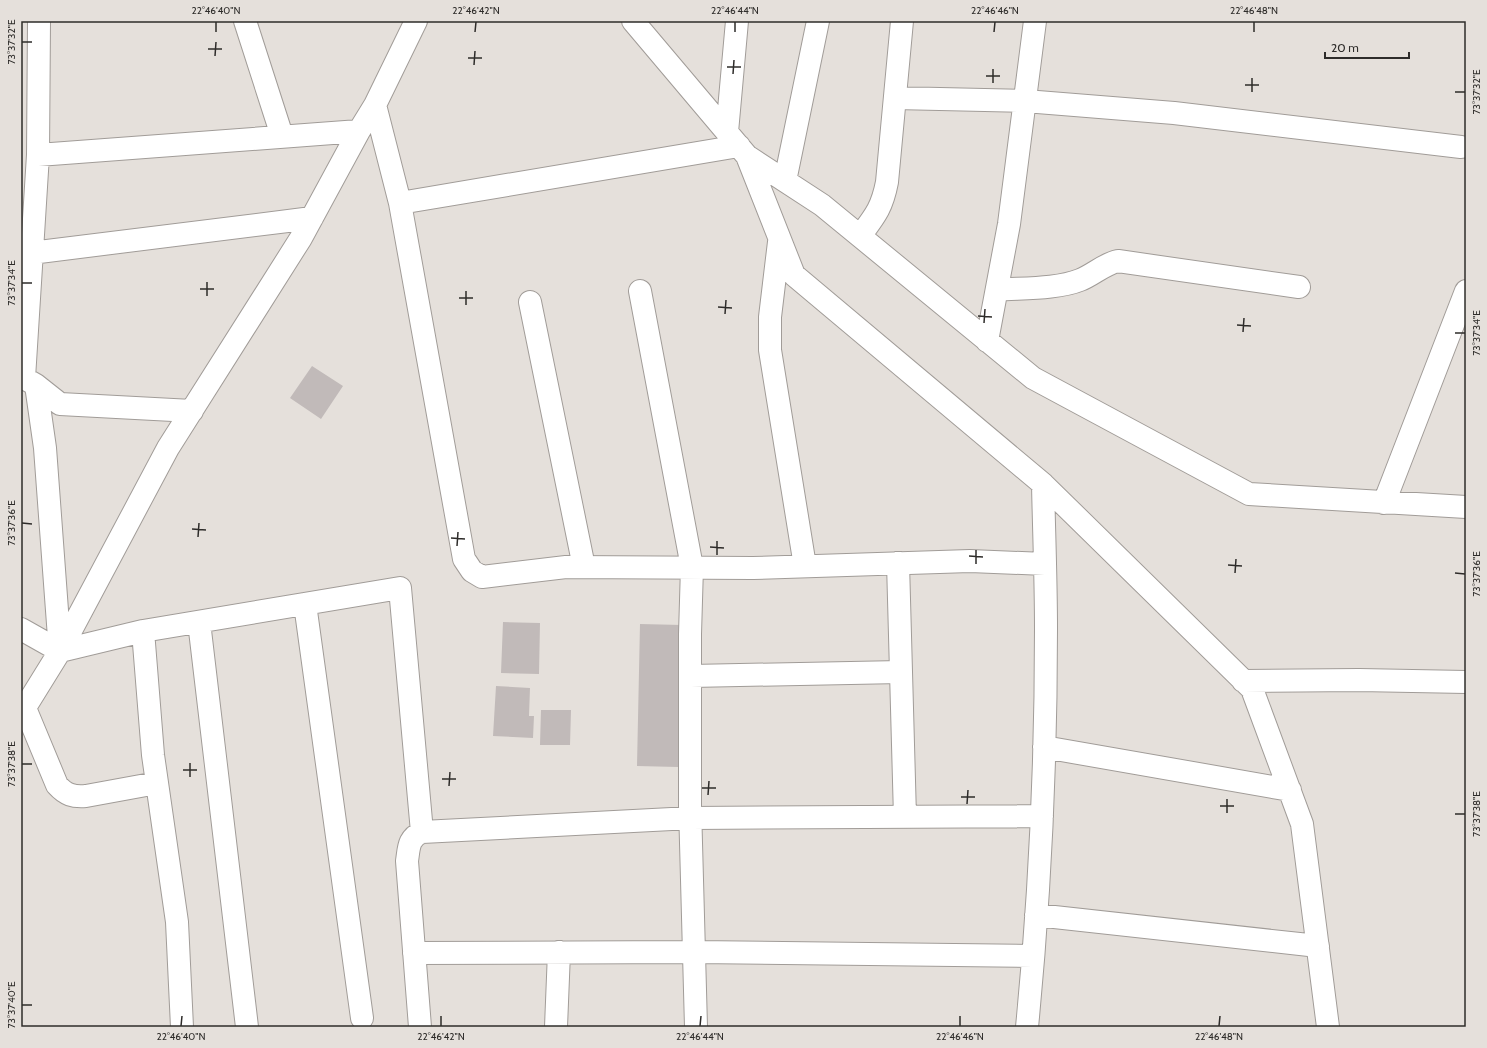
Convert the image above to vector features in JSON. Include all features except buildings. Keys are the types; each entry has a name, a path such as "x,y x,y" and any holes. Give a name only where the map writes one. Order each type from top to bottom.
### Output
{"street":[{"path":"39,21 38,155 31,253 27,380 44,448 60,651"},
{"path":"245,21 282,136"},
{"path":"157,783 86,796 75,796 64,793 57,785 23,711 60,651 168,448 301,238 359,131 375,105 416,21"},
{"path":"633,21 738,145 785,181 822,205 1033,378 1249,494 1466,507"},
{"path":"738,21 738,145 780,238 794,275 1043,484 1252,690 1302,824 1328,1027"},
{"path":"785,181 818,21"},
{"path":"860,236 877,214 883,201 887,182 902,21"},
{"path":"987,341 1010,224 1034,21"},
{"path":"895,98 1024,101 1174,113 1461,147"},
{"path":"375,105 400,203 464,559 472,571 482,577 566,567 805,566 970,561 1045,564"},
{"path":"38,155 359,131"},
{"path":"400,203 738,145"},
{"path":"31,253 312,218"},
{"path":"780,238 770,318 770,350 805,566"},
{"path":"997,290 1066,284 1080,280 1111,262 1118,261 1299,287"},
{"path":"640,291 692,567 690,634 692,676 691,818 696,1027"},
{"path":"1384,503 1466,291"},
{"path":"530,302 584,567"},
{"path":"27,380 60,404 192,411"},
{"path":"1027,1027 1034,956 1042,816 1046,629 1043,484"},
{"path":"898,563 905,817"},
{"path":"21,629 60,651 143,631 400,588 422,832"},
{"path":"305,604 362,1018"},
{"path":"199,622 247,1027"},
{"path":"143,631 153,755 177,922 182,1027"},
{"path":"692,676 901,672"},
{"path":"1243,681 1359,680 1466,682"},
{"path":"1044,747 1290,790"},
{"path":"420,1027 407,861 410,842 414,835 422,832 691,818 1042,816"},
{"path":"1036,914 1318,946"},
{"path":"556,1027 559,952"},
{"path":"414,953 695,952 1034,956"}]}
